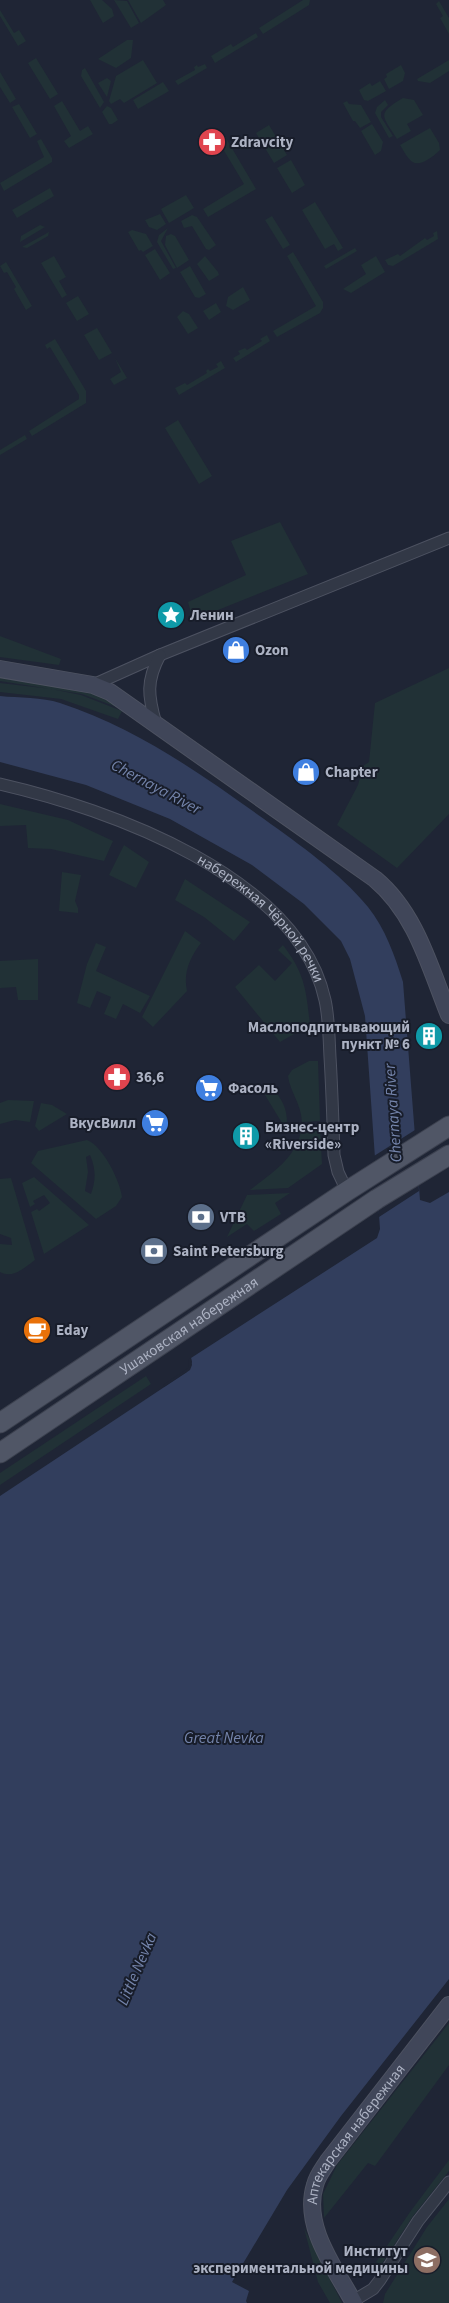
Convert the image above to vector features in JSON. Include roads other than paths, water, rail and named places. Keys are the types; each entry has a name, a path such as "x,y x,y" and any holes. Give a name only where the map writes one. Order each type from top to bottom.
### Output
{"main road":[{"name":"Ушаковская набережная","path":"0,1423 347,1191 449,1126"},
{"name":"Ушаковская набережная","path":"0,1453 377,1199 449,1155"}],"street":[{"path":"93,685 160,655 449,538"},
{"path":"156,724 150,704 149,684 151,670 160,655"},
{"path":"0,669 93,685 110,692 361,868 390,891 413,928 449,1015"},
{"name":"набережная Чёрной речки","path":"0,784 68,802 148,833 227,875 262,902 283,922 313,966 325,1000 334,1155 338,1172 347,1191"},
{"name":"Аптекарская набережная","path":"353,2302 323,2246 312,2219 312,2195 315,2183 328,2161 449,2005"},
{"path":"353,2302 369,2292 380,2280 418,2221 449,2182"}],"water":[{"name":"Great Nevka","path":"0,696 60,703 116,725 167,753 278,829 319,860 357,894 374,915 384,933 393,952 403,982 420,1200 430,1203 449,1192 449,1979 341,2116 287,2190 232,2282 249,2291 247,2303 0,2303 0,1496 187,1372 192,1362 191,1358 377,1238 380,1229 365,1016 350,959 341,941 304,904 252,865 170,819 86,785 0,762"}],"place":[{"name":"Zdravcity","path":"212,142"},
{"name":"Ленин","path":"171,615"},
{"name":"Ozon","path":"236,650"},
{"name":"Chapter","path":"306,772"},
{"name":"Маслоподпитывающий пункт № 6","path":"429,1036"},
{"name":"36,6","path":"117,1077"},
{"name":"Фасоль","path":"209,1088"},
{"name":"ВкусВилл","path":"155,1123"},
{"name":"Бизнес-центр «Riverside»","path":"246,1136"},
{"name":"VTB","path":"201,1217"},
{"name":"Saint Petersburg","path":"154,1251"},
{"name":"Eday","path":"37,1330"},
{"name":"Институт экспериментальной медицины","path":"427,2260"}],"water label":[{"name":"Chernaya River","path":"156,787"},
{"name":"Chernaya River","path":"393,1113"},
{"name":"Little Nevka","path":"137,1969"}]}
